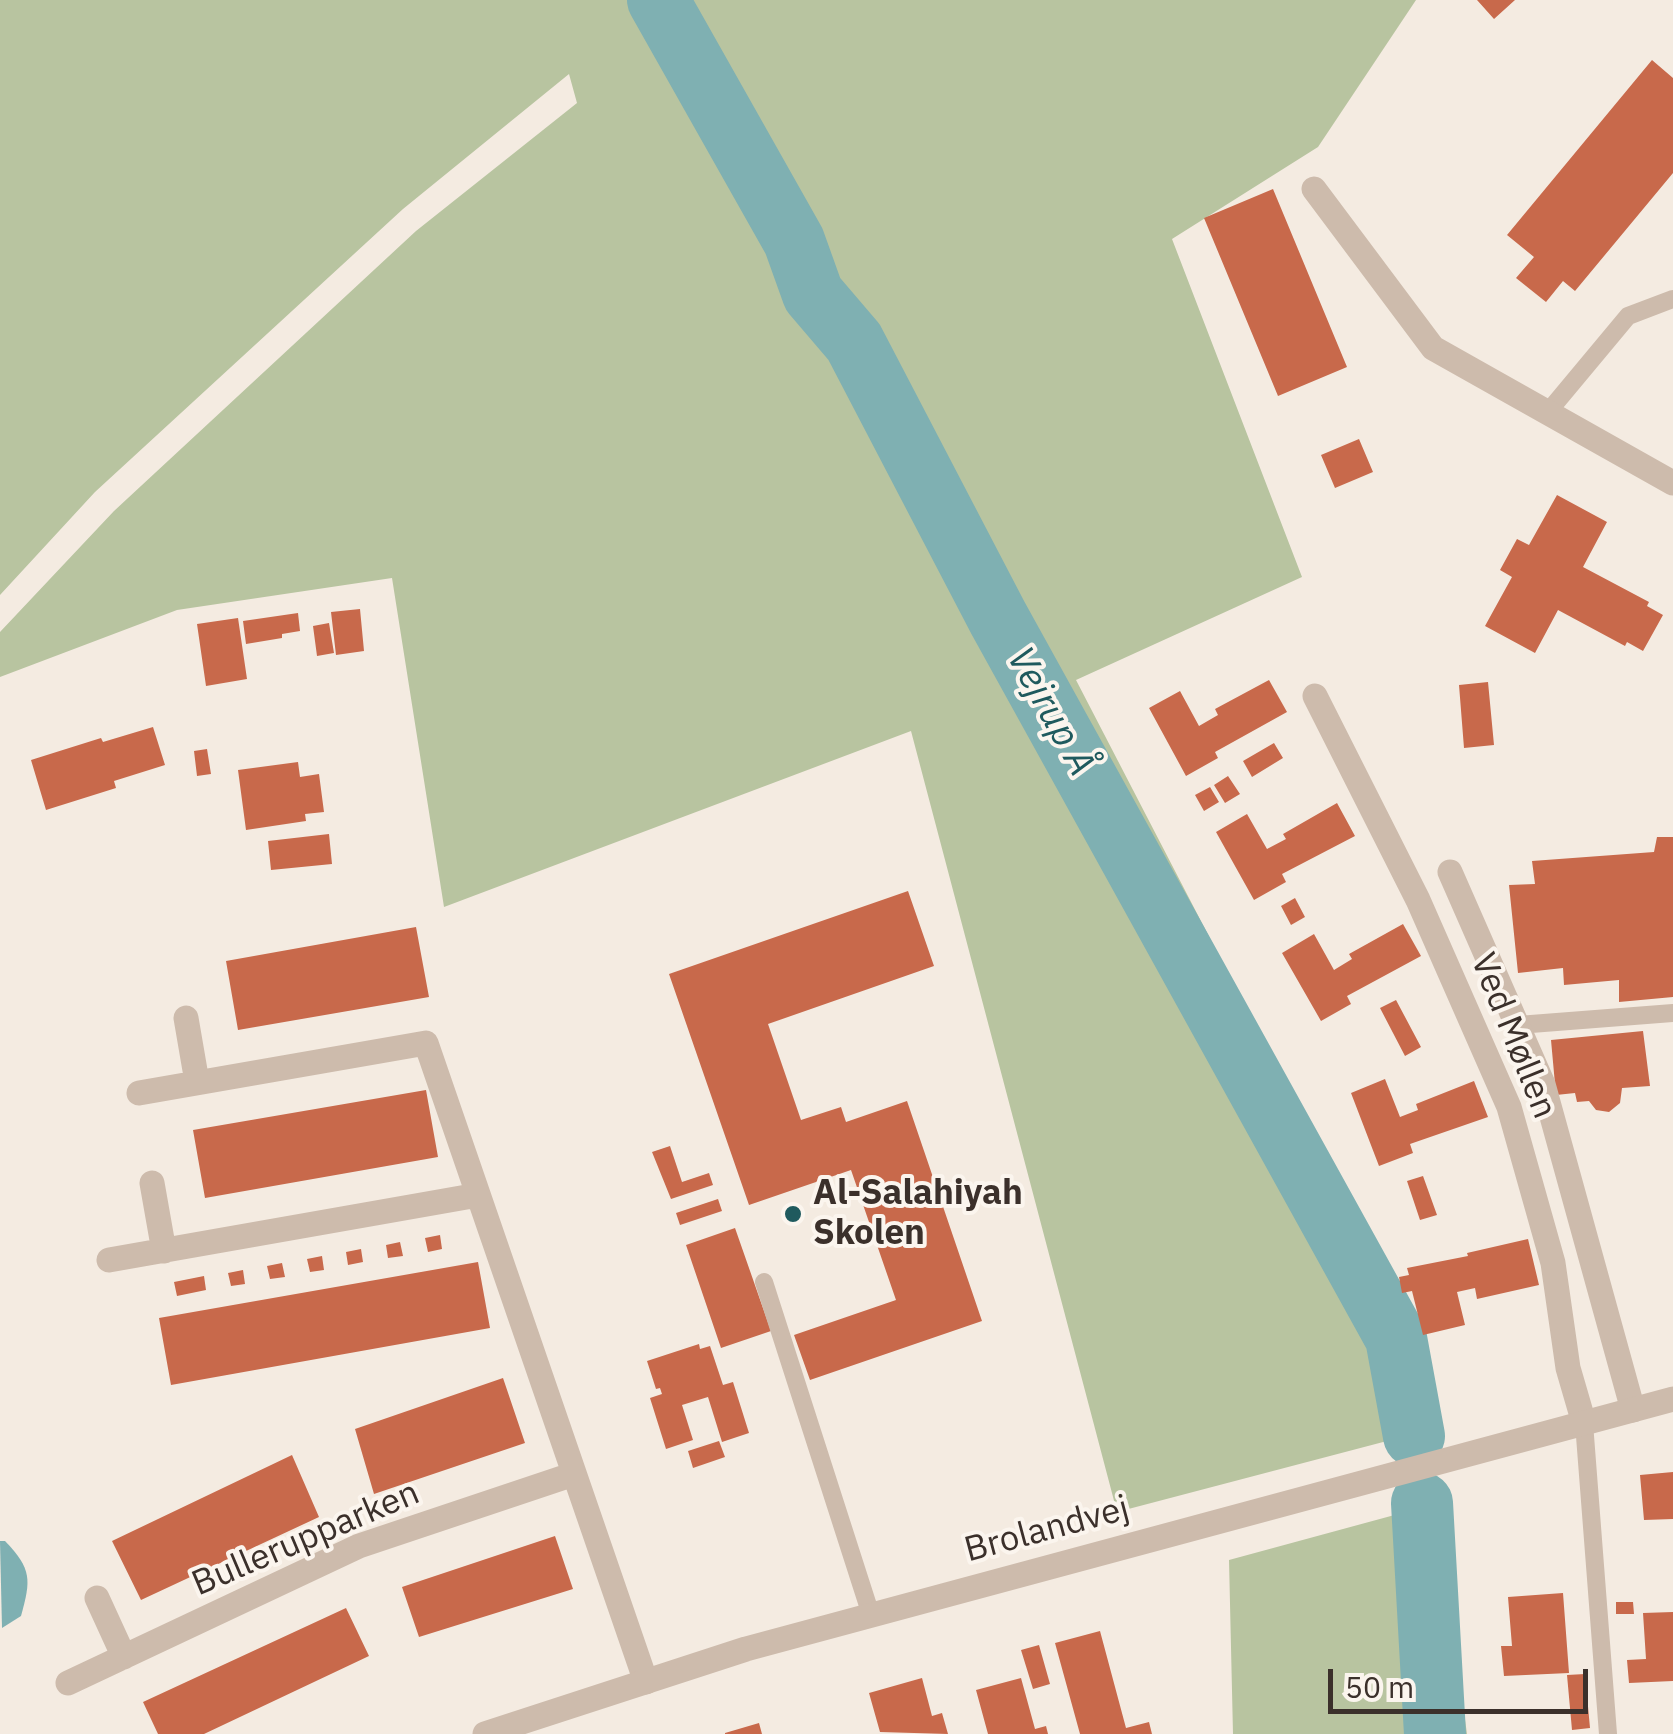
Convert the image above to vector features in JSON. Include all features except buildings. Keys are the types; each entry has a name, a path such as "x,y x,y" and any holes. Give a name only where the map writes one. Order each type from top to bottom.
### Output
{"street":[{"path":"1314,189 1433,348 1673,483"},
{"name":"Ved Møllen","path":"1315,696 1418,900 1509,1107 1553,1263 1568,1368 1584,1424"},
{"path":"1450,872 1543,1084 1633,1410"},
{"path":"186,1018 197,1082"},
{"path":"139,1093 426,1043 646,1682"},
{"path":"152,1184 164,1251"},
{"path":"109,1260 478,1195"},
{"name":"Brolandvej","path":"486,1734 746,1650 1673,1399"},
{"name":"Bullerupparken","path":"68,1684 359,1546 574,1474"},
{"path":"97,1598 124,1657"}],"lane":[{"path":"1548,412 1628,316 1673,298"},
{"path":"1518,1025 1673,1012"},
{"path":"764,1282 871,1615"},
{"path":"1584,1424 1608,1734"}],"green space":[{"path":"0,0 1416,0 1318,147 1172,239 1302,577 1076,680 1373,1253 1421,1403 1425,1431 1117,1512 911,731 444,907 392,578 177,610 0,677 0,632 114,511 416,231 577,103 569,74 403,209 95,492 0,595"},
{"path":"1435,1504 1467,1734 1233,1734 1229,1560"}],"water":[{"path":"0,1541 5,1541 20,1559 27,1576 21,1616 2,1628"}],"waterway":[{"name":"Vejrup Å","path":"658,0 794,241 813,294 854,342 998,618 1396,1338 1414,1436"},
{"name":"Vejrup Å","path":"1422,1503 1435,1734"}],"place":[{"name":"Al-Salahiyah Skolen","path":"793,1214"}]}
